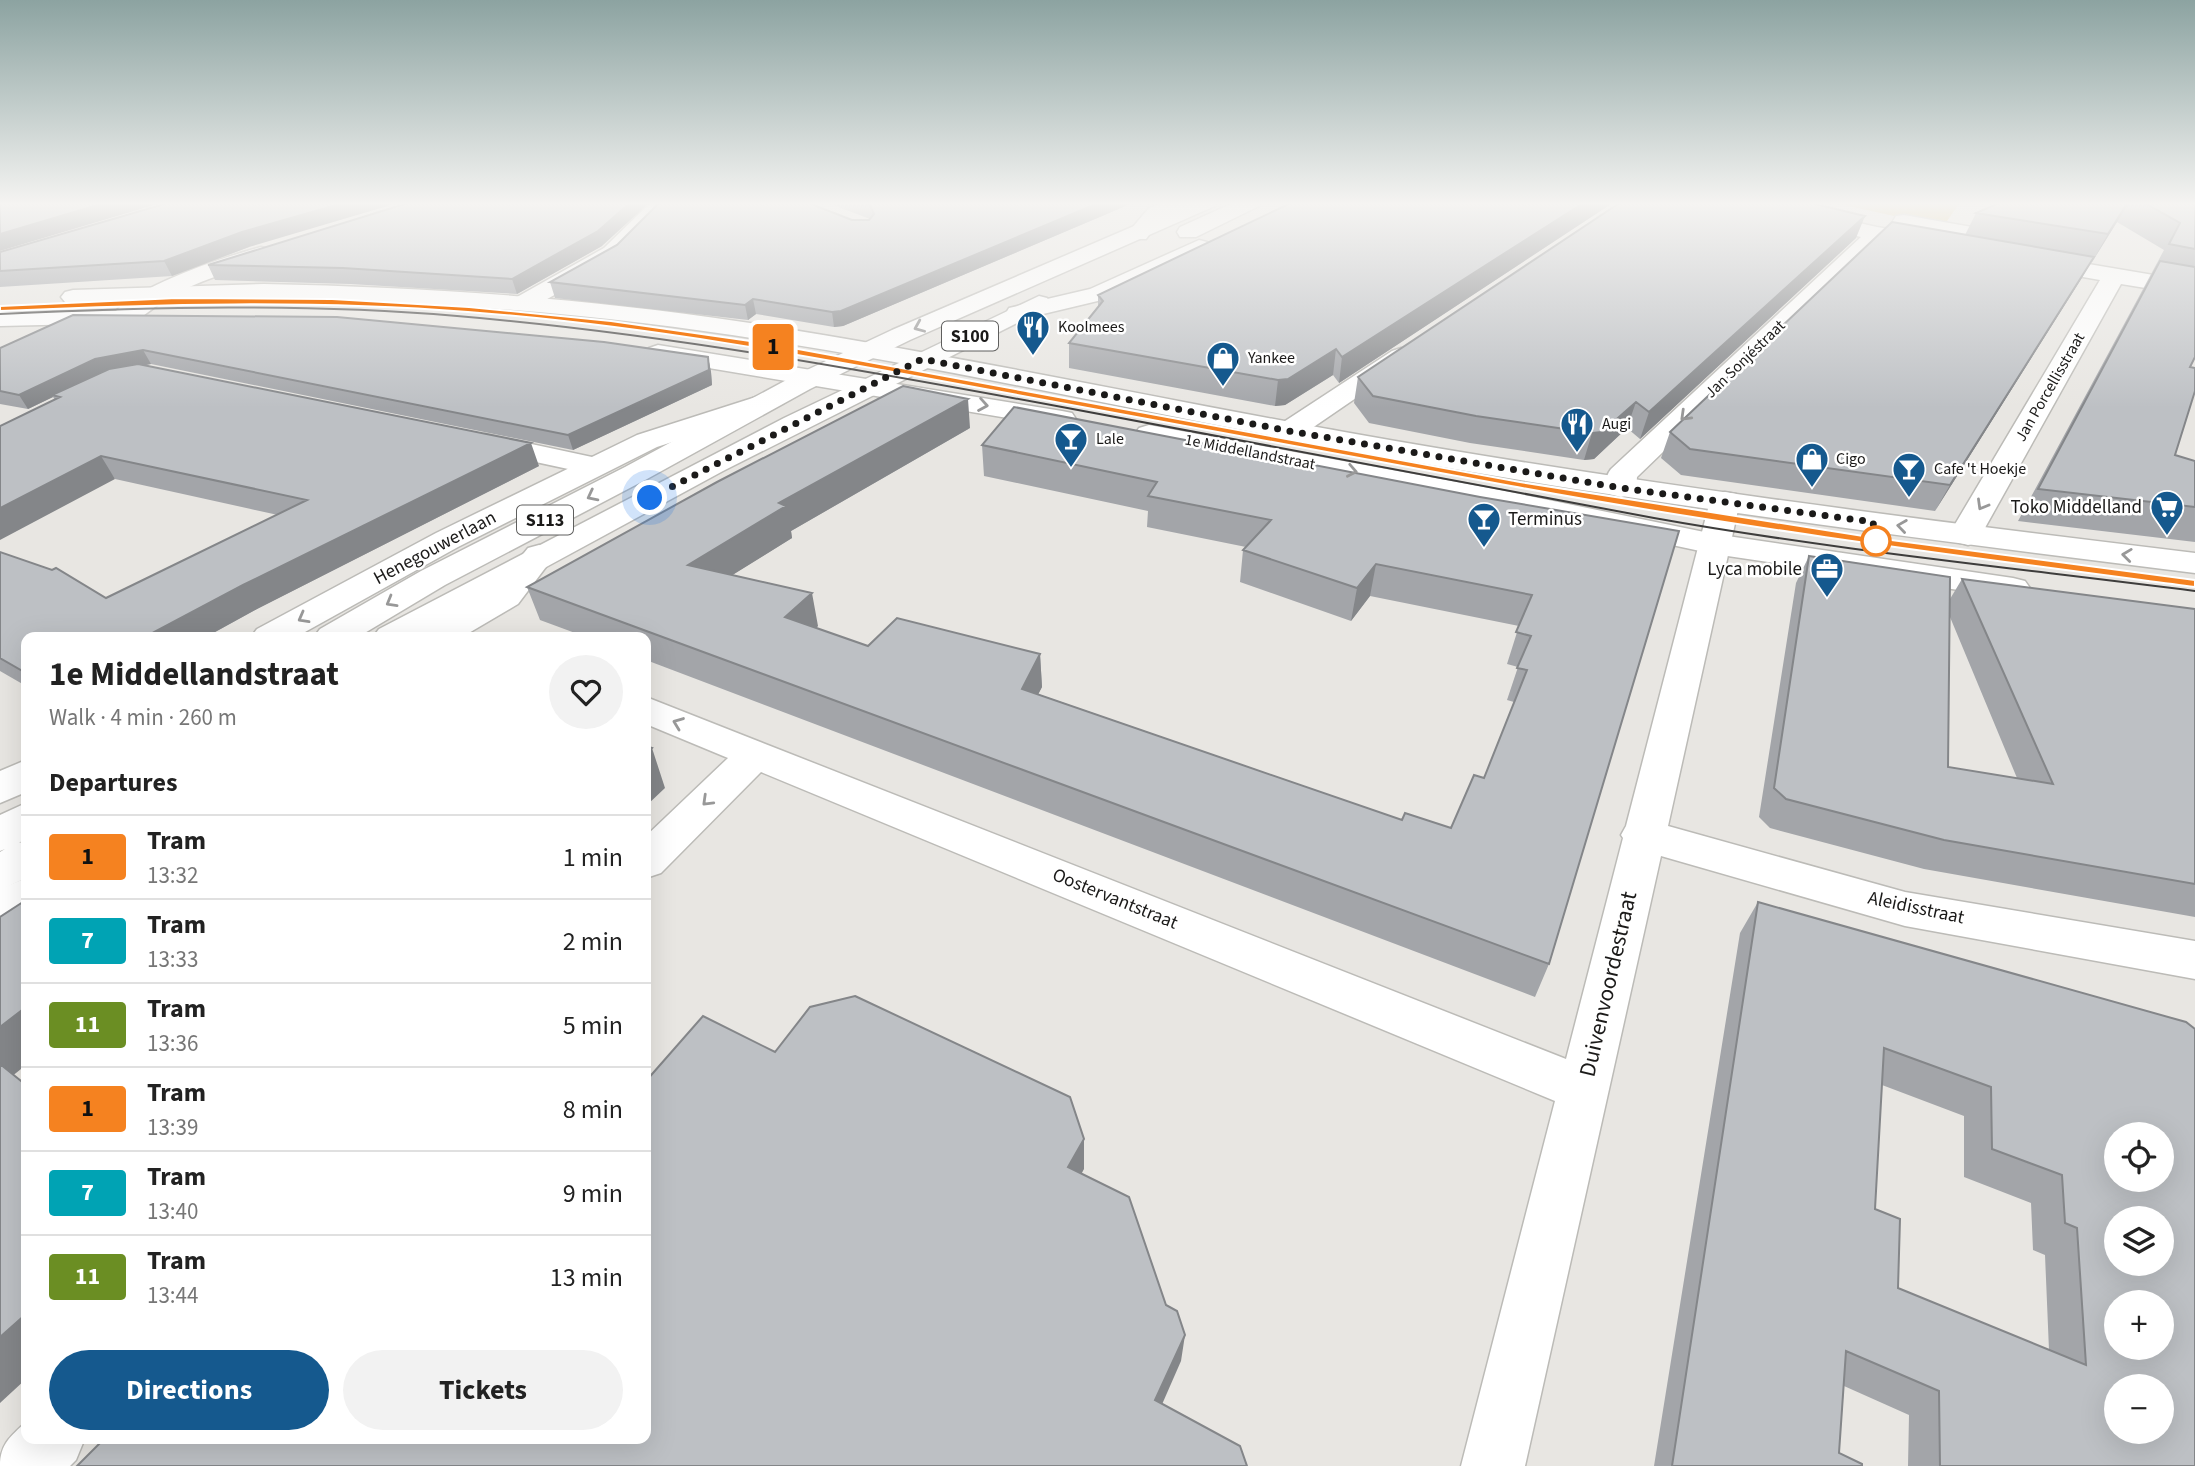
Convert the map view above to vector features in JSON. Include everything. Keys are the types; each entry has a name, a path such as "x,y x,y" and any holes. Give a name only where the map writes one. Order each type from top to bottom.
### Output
{"street":[{"path":"122,318 162,291 213,270"},
{"path":"525,302 581,270"},
{"name":"S100","path":"868,350 1053,270"},
{"name":"S100","path":"455,632 506,597 539,555 868,385 1018,313 1098,294 1143,270"},
{"name":"Jan Sonjéstraat","path":"1621,488 1622,475 1838,270"},
{"path":"2090,270 2195,289"},
{"name":"Jan Porcellisstraat","path":"1968,535 1970,526 2114,276"},
{"name":"1e Middellandstraat","path":"0,302 162,291 351,290 525,302 681,321 922,359 1289,431 1621,488 2195,564"},
{"path":"0,319 161,318"},
{"path":"1289,431 1426,339"},
{"name":"1e Middellandstraat","path":"631,349 868,385 1109,427 1500,499 1714,544 2040,592"},
{"name":"Henegouwerlaan","path":"341,632 433,578 636,473 759,404 868,350"},
{"name":"Henegouwerlaan","path":"277,632 447,540 647,441 759,404"},
{"path":"465,439 596,466"},
{"name":"Duivenvoordestraat","path":"1493,1466 1725,501"},
{"name":"S113","path":"400,632 539,555"},
{"name":"Oostervantstraat","path":"651,712 1584,1089"},
{"path":"651,857 756,754"},
{"path":"0,789 21,778"},
{"path":"0,835 21,821"},
{"name":"Aleidisstraat","path":"1643,835 1905,909 2195,960"},
{"path":"0,873 21,861"},
{"path":"0,912 21,898"},
{"path":"26,1466 48,1444"}],"building":[{"path":"380,270 527,270 512,279"},
{"path":"571,270 938,270 841,311 832,312 753,299 745,305 550,282"},
{"path":"1150,270 1478,270 1342,357 1336,349 1288,379 1278,380 1069,343 1103,301 1098,295"},
{"path":"1518,270 1805,270 1649,412 1636,402 1602,432 1592,433 1476,416 1373,396 1358,377"},
{"path":"1841,270 2086,270 1950,485 1690,449 1670,432"},
{"path":"2155,270 2195,270 2195,357 2190,367 2195,368 2195,391 2175,455 2195,461 2195,507 2038,489"},
{"path":"73,315 337,317 604,342 708,357 709,370 568,435 143,350 95,359 19,395 0,391 0,348"},
{"path":"138,364 531,443 243,585 154,632 21,632 21,670 0,658 0,552 52,570 56,568 106,598 307,500 101,456 0,508 0,426 60,397 52,395 109,369"},
{"path":"903,386 968,399 779,503 786,506 688,565 812,593 785,617 868,646 897,618 1040,654 1022,689 1402,820 1405,813 1451,828 1474,775 1484,778 1527,670 1517,668 1531,636 1516,632 1532,595 1376,564 1357,588 1243,550 1271,520 1148,496 1157,482 982,445 1014,407 1480,497 1679,531 1549,964 527,587 717,482"},
{"path":"1809,556 1950,577 1948,767 2053,784 1962,579 2195,609 2195,884 1944,840 1786,799 1774,788"},
{"path":"1758,902 2186,1022 2195,1029 2195,1466 1940,1466 1939,1391 1846,1351 1839,1453 1862,1466 1672,1466","holes":["1884,1048 1991,1087 1992,1149 2062,1175 2065,1223 2077,1228 2086,1365 1898,1288 1900,1219 1875,1209"]},
{"path":"21,903 21,1011 0,1027 0,917"},
{"path":"855,996 1070,1097 1084,1139 1068,1167 1129,1197 1166,1305 1177,1311 1185,1335 1155,1400 1240,1446 1247,1466 77,1466 99,1444 651,1444 651,1075 703,1016 775,1052 810,1007"},
{"path":"0,1064 21,1081 21,1318 0,1337"}],"tram line":[{"name":"1","path":"0,309 177,301 332,301 469,309 611,324 771,346 901,369 1520,485 1876,541 2195,584"},
{"path":"0,314 171,308 343,309 457,316 609,332 912,380 1721,529 1856,549 2195,591"},
{"path":"1620,501 1741,520"}],"place":[{"name":"Koolmees","path":"1033,357"},
{"name":"Yankee","path":"1223,388"},
{"name":"Augi","path":"1577,454"},
{"name":"Lale","path":"1071,469"},
{"name":"Cigo","path":"1812,489"},
{"name":"Cafe 't Hoekje","path":"1909,499"},
{"name":"Toko Middelland","path":"2167,537"},
{"name":"Terminus","path":"1484,549"},
{"name":"Lyca mobile","path":"1827,599"}],"route":[{"path":"650,498 922,359 1289,431 1621,488 1873,522 1876,541"}]}
